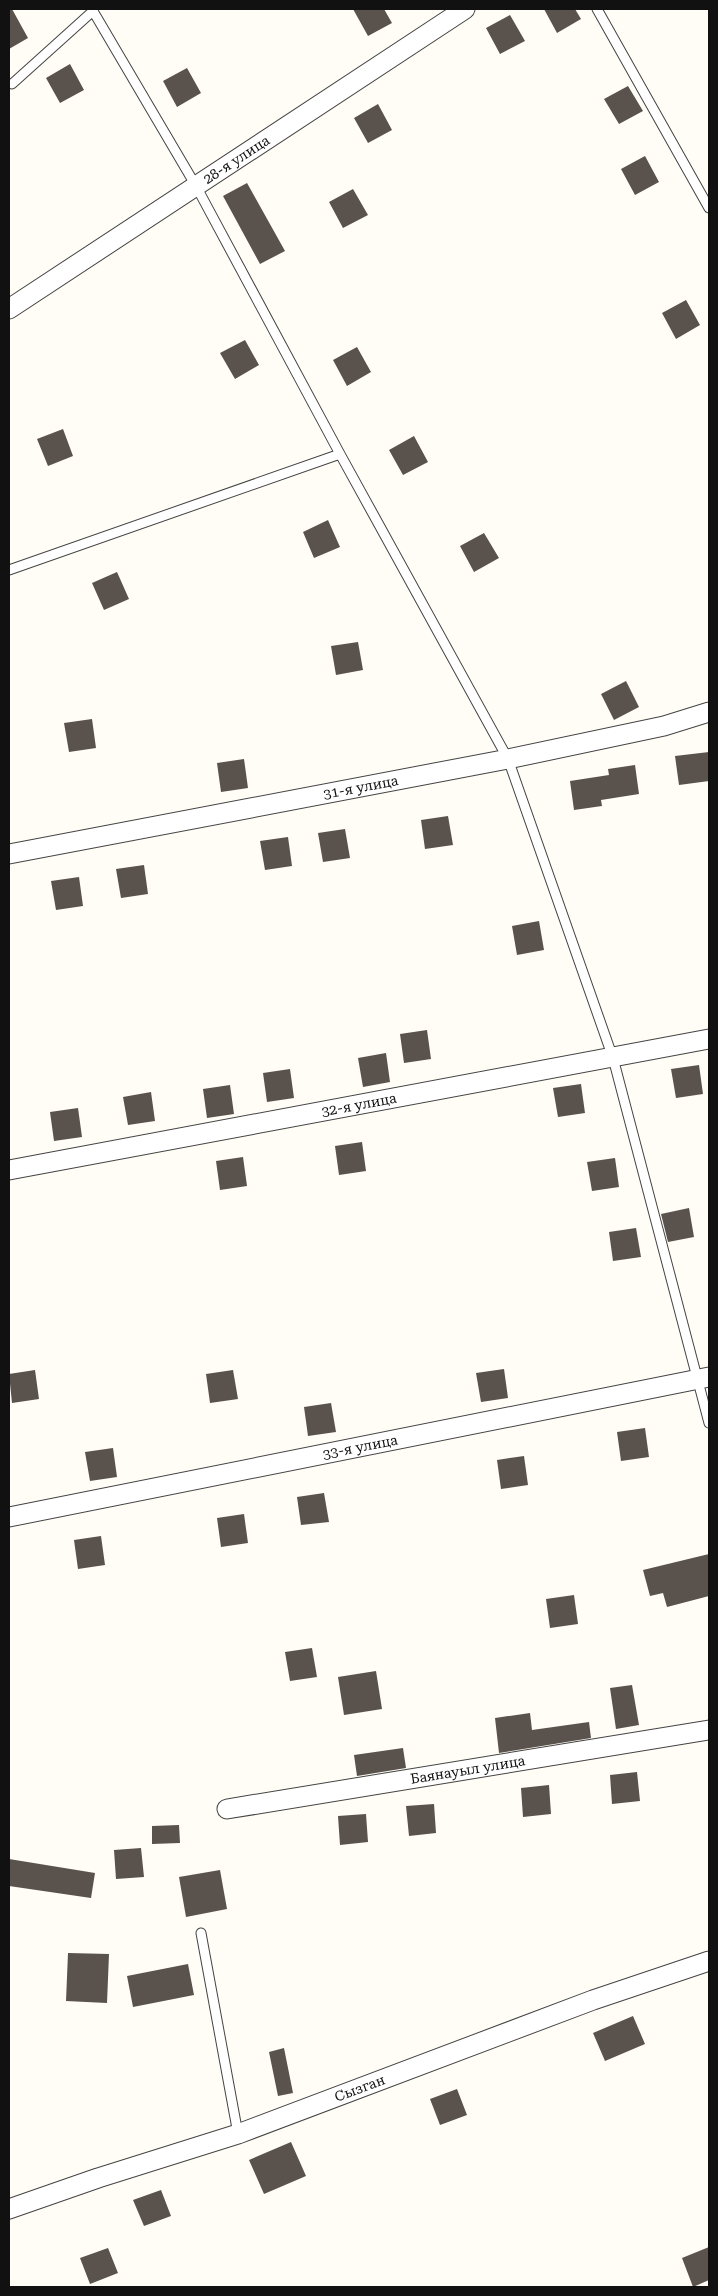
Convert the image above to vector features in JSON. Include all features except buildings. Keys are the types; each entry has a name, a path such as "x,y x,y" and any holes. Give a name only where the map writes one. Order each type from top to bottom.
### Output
{"street":[{"name":"28-я улица","path":"9,309 466,9"},
{"name":"31-я улица","path":"9,854 508,759 664,726 709,712"},
{"name":"32-я улица","path":"9,1170 709,1039"},
{"name":"33-я улица","path":"9,1517 704,1378"},
{"name":"Баянауыл улица","path":"227,1809 709,1730"},
{"name":"Сызган","path":"9,2209 98,2178 238,2134 593,2000 709,1961"}],"lane":[{"path":"597,9 709,208"},
{"path":"12,84 93,11 196,186 340,454 508,759 613,1058 704,1378 709,1423"},
{"path":"9,570 340,454"},
{"path":"201,1933 238,2134"}]}
